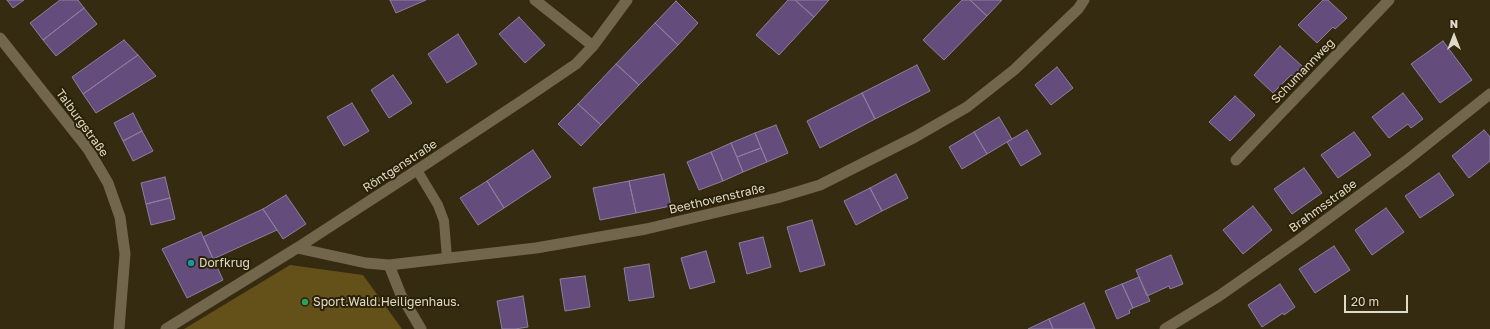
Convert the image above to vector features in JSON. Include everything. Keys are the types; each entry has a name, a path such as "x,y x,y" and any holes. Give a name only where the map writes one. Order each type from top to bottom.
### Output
{"street":[{"path":"535,0 593,46"},
{"name":"Röntgenstraße","path":"166,329 297,248 576,64 593,46 627,0"},
{"name":"Beethovenstraße","path":"297,248 388,265 536,248 646,229 777,198 820,185 916,137 967,107 1014,70 1078,9 1084,0"},
{"name":"Schumannweg","path":"1236,160 1389,0"},
{"name":"Talburgstraße","path":"0,38 88,149 108,184 120,217 125,254 119,329"},
{"name":"Brahmsstraße","path":"1165,329 1219,296 1299,240 1406,161 1490,94"},
{"path":"388,265 401,294 421,329"}],"lane":[{"path":"417,170 438,205 444,221 447,258"}],"shaded area":[{"name":"Sport.Wald.Heiligenhaus.","path":"290,265 363,275 402,329 184,329"}],"building":[{"path":"7,0 24,0 13,8"},
{"path":"60,0 78,0 84,8 43,40 30,23"},
{"path":"390,0 426,0 396,13"},
{"path":"788,0 795,0 814,17 779,55 756,35"},
{"path":"795,0 829,0 814,17"},
{"path":"962,0 970,0 987,16 944,60 923,40"},
{"path":"970,0 1002,0 987,16"},
{"path":"1323,0 1328,0 1347,18 1335,29 1333,27 1317,43 1298,25"},
{"path":"676,1 698,23 678,45 655,23"},
{"path":"84,8 97,24 56,56 43,40"},
{"path":"519,17 545,45 525,63 499,34"},
{"path":"655,23 678,45 639,85 616,64"},
{"path":"458,34 477,64 447,83 428,54"},
{"path":"124,40 138,55 83,94 72,77"},
{"path":"1443,41 1472,80 1440,103 1411,64"},
{"path":"1280,46 1302,66 1273,93 1254,75"},
{"path":"138,55 156,76 96,113 83,94"},
{"path":"616,64 639,85 601,125 578,104"},
{"path":"917,65 930,91 875,119 862,93"},
{"path":"1057,67 1073,88 1051,105 1035,85"},
{"path":"393,75 412,103 389,118 371,90"},
{"path":"862,93 875,119 820,148 807,121"},
{"path":"1403,93 1423,119 1411,128 1408,124 1389,138 1372,117"},
{"path":"1235,96 1255,115 1230,141 1209,122"},
{"path":"352,103 369,131 344,146 327,117"},
{"path":"578,104 601,125 581,146 558,124"},
{"path":"133,113 142,131 123,141 114,123"},
{"path":"999,117 1012,139 987,154 974,132"},
{"path":"776,125 788,153 767,162 755,133"},
{"path":"1027,130 1041,154 1021,166 1007,142"},
{"path":"1484,130 1490,137 1490,161 1469,178 1452,156"},
{"path":"142,131 153,151 133,161 123,141"},
{"path":"974,132 987,154 962,169 949,147"},
{"path":"1354,132 1371,155 1338,178 1321,155"},
{"path":"755,133 761,148 737,157 731,143"},
{"path":"731,143 743,172 723,181 711,152"},
{"path":"761,148 767,162 743,172 737,157"},
{"path":"533,150 551,177 504,208 487,181"},
{"path":"711,152 723,181 699,190 687,162"},
{"path":"1304,168 1322,193 1292,214 1274,189"},
{"path":"1439,173 1454,195 1420,218 1405,196"},
{"path":"664,174 671,206 636,213 629,181"},
{"path":"896,174 908,198 882,211 870,188"},
{"path":"165,177 170,198 146,204 141,183"},
{"path":"487,181 504,208 478,225 460,198"},
{"path":"629,181 636,213 600,220 593,188"},
{"path":"870,188 882,211 856,225 844,201"},
{"path":"286,195 306,224 283,239 263,209"},
{"path":"170,198 175,219 151,225 146,204"},
{"path":"1253,206 1272,230 1243,254 1223,230"},
{"path":"1386,208 1404,232 1372,255 1355,230"},
{"path":"263,209 277,230 213,259 203,237"},
{"path":"812,220 825,265 800,272 787,227"},
{"name":"Dorfkrug","path":"201,232 223,280 187,298 162,249"},
{"path":"763,237 771,267 747,274 739,243"},
{"path":"1334,246 1350,270 1315,293 1299,269"},
{"path":"706,251 715,282 690,289 681,258"},
{"path":"1171,255 1183,284 1170,289 1169,286 1147,296 1136,270"},
{"path":"649,264 654,297 629,301 624,268"},
{"path":"585,276 590,307 565,311 560,279"},
{"path":"1139,277 1150,301 1133,308 1122,284"},
{"path":"1122,284 1133,308 1129,310 1130,313 1117,319 1105,291"},
{"path":"1280,284 1295,307 1262,327 1248,305"},
{"path":"523,296 528,327 502,329 497,301"},
{"path":"1084,303 1095,329 1053,329 1049,319"},
{"path":"1049,319 1053,329 1028,329"}],"place":[{"name":"Dorfkrug","path":"191,263"},
{"name":"Sport.Wald.Heiligenhaus.","path":"305,302"}]}
